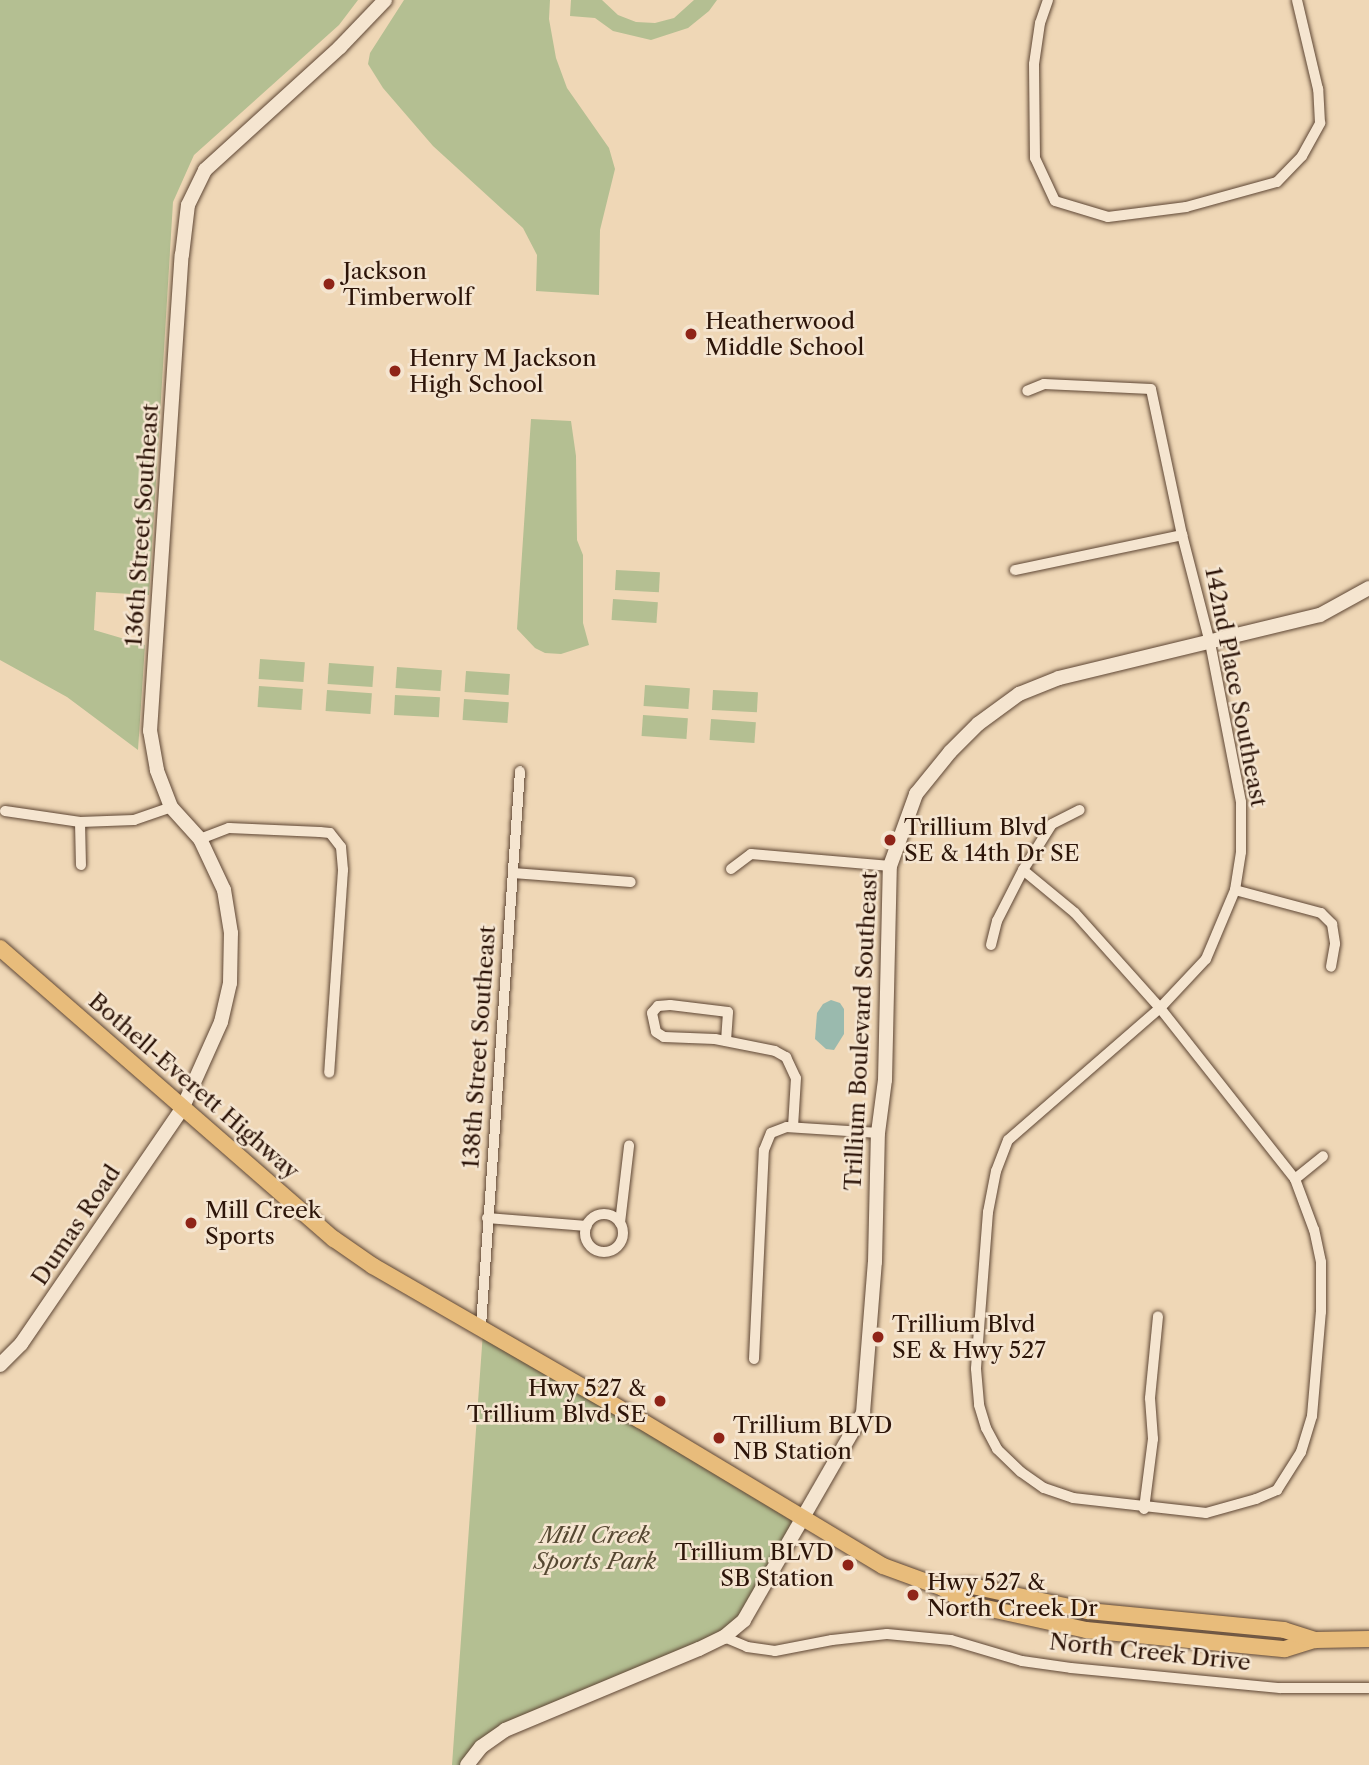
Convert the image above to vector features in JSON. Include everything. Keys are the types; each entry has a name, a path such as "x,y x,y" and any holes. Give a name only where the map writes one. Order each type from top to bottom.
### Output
{"main road":[{"name":"Bothell-Everett Highway","path":"0,947 334,1239 373,1266 481,1326 883,1566 943,1588 972,1586 1088,1611 1284,1630 1314,1640 1369,1639"}],"street":[{"name":"136th Street Southeast","path":"183,1107 220,1022 230,983 231,933 223,890 200,839 171,807 157,770 150,731 182,255 188,205 205,170 340,47 385,0"},
{"path":"1048,0 1040,23 1034,64 1035,158 1055,201 1108,217 1186,207 1277,181 1302,156 1320,123 1318,89 1297,0"},
{"name":"142nd Place Southeast","path":"1027,391 1044,384 1151,389 1182,535 1210,643 1241,802 1241,852 1235,890 1206,959 1160,1008 1008,1140 996,1171 988,1212 976,1369 979,1405 997,1449 1021,1472 1044,1488 1073,1499 1144,1509"},
{"path":"1015,570 1182,535"},
{"name":"Trillium Boulevard Southeast","path":"803,1517 863,1413 875,1262 878,1133 885,1080 890,866 916,794 950,752 978,724 1019,694 1059,678 1320,615 1369,588"},
{"name":"138th Street Southeast","path":"481,1326 486,1218 520,771"},
{"path":"5,811 80,821 134,820 171,807"},
{"path":"991,945 997,921 1023,870 1052,824 1080,810"},
{"path":"80,821 81,865"},
{"path":"200,839 229,828 320,832 330,834 341,848 343,870 329,1073"},
{"path":"731,869 751,854 890,866"},
{"path":"1023,870 1075,913 1160,1008 1295,1179 1314,1230 1321,1262 1321,1312 1312,1416 1301,1452 1277,1490 1206,1513 1144,1509 1153,1439 1150,1398 1158,1316"},
{"path":"513,873 631,881"},
{"path":"1235,890 1321,913 1332,924 1335,944 1331,967"},
{"path":"726,1041 728,1012 670,1005 658,1006 652,1013 656,1032 664,1037 726,1041 775,1051 786,1056 796,1078 793,1127"},
{"name":"Dumas Road","path":"0,1365 21,1344 183,1107"},
{"path":"754,1359 764,1150 771,1133 793,1127 878,1133"},
{"path":"620,1223 605,1214 594,1217 587,1226 590,1244 606,1251 621,1241 620,1223 629,1146"},
{"path":"1295,1179 1323,1156"},
{"path":"486,1218 587,1226"},
{"path":"467,1765 481,1747 505,1730 724,1637 751,1611 803,1517"},
{"name":"North Creek Drive","path":"724,1637 747,1647 775,1651 832,1640 887,1634 951,1640 1022,1661 1071,1668 1280,1688 1369,1688"}],"green space":[{"path":"0,0 358,0 339,25 194,155 173,202 149,595 96,592 94,630 145,645 138,750 67,697 0,660"},
{"path":"404,0 550,0 549,19 556,58 567,88 609,148 615,169 600,230 599,295 536,291 537,255 523,228 433,146 383,88 368,64 370,53"},
{"path":"571,0 602,0 618,15 636,22 655,23 674,18 694,0 717,0 709,11 688,28 651,40 613,31 595,18 570,16"},
{"path":"531,419 571,421 576,456 577,540 583,555 583,623 589,645 561,654 545,653 535,648 517,629"},
{"path":"616,570 660,572 659,592 615,590"},
{"path":"613,599 658,602 656,623 612,620"},
{"path":"260,659 305,662 303,682 259,679"},
{"path":"329,663 374,666 372,687 328,684"},
{"path":"397,667 442,670 440,691 396,688"},
{"path":"466,671 510,674 508,695 465,692"},
{"path":"645,685 690,688 688,709 644,706"},
{"path":"259,686 303,689 301,710 258,707"},
{"path":"327,690 372,693 370,714 326,711"},
{"path":"713,690 758,692 757,712 712,710"},
{"path":"395,695 440,697 439,717 394,715"},
{"path":"464,699 509,702 507,723 463,720"},
{"path":"643,715 688,718 686,739 642,736"},
{"path":"711,719 756,722 754,743 710,740"},
{"name":"Mill Creek Sports Park","path":"483,1332 798,1518 742,1618 720,1636 491,1735 463,1765 452,1765"}],"shaded area":[{"path":"831,1000 840,1003 844,1009 844,1034 834,1050 826,1049 815,1039 817,1013 823,1004"}],"place":[{"name":"Jackson Timberwolf","path":"329,284"},
{"name":"Heatherwood Middle School","path":"691,334"},
{"name":"Henry M Jackson High School","path":"395,371"},
{"name":"Trillium Blvd SE & 14th Dr SE","path":"890,840"},
{"name":"Mill Creek Sports","path":"191,1223"},
{"name":"Trillium Blvd SE & Hwy 527","path":"878,1337"},
{"name":"Hwy 527 & Trillium Blvd SE","path":"660,1401"},
{"name":"Trillium BLVD NB Station","path":"719,1438"},
{"name":"Trillium BLVD SB Station","path":"848,1565"},
{"name":"Hwy 527 & North Creek Dr","path":"913,1595"}]}
